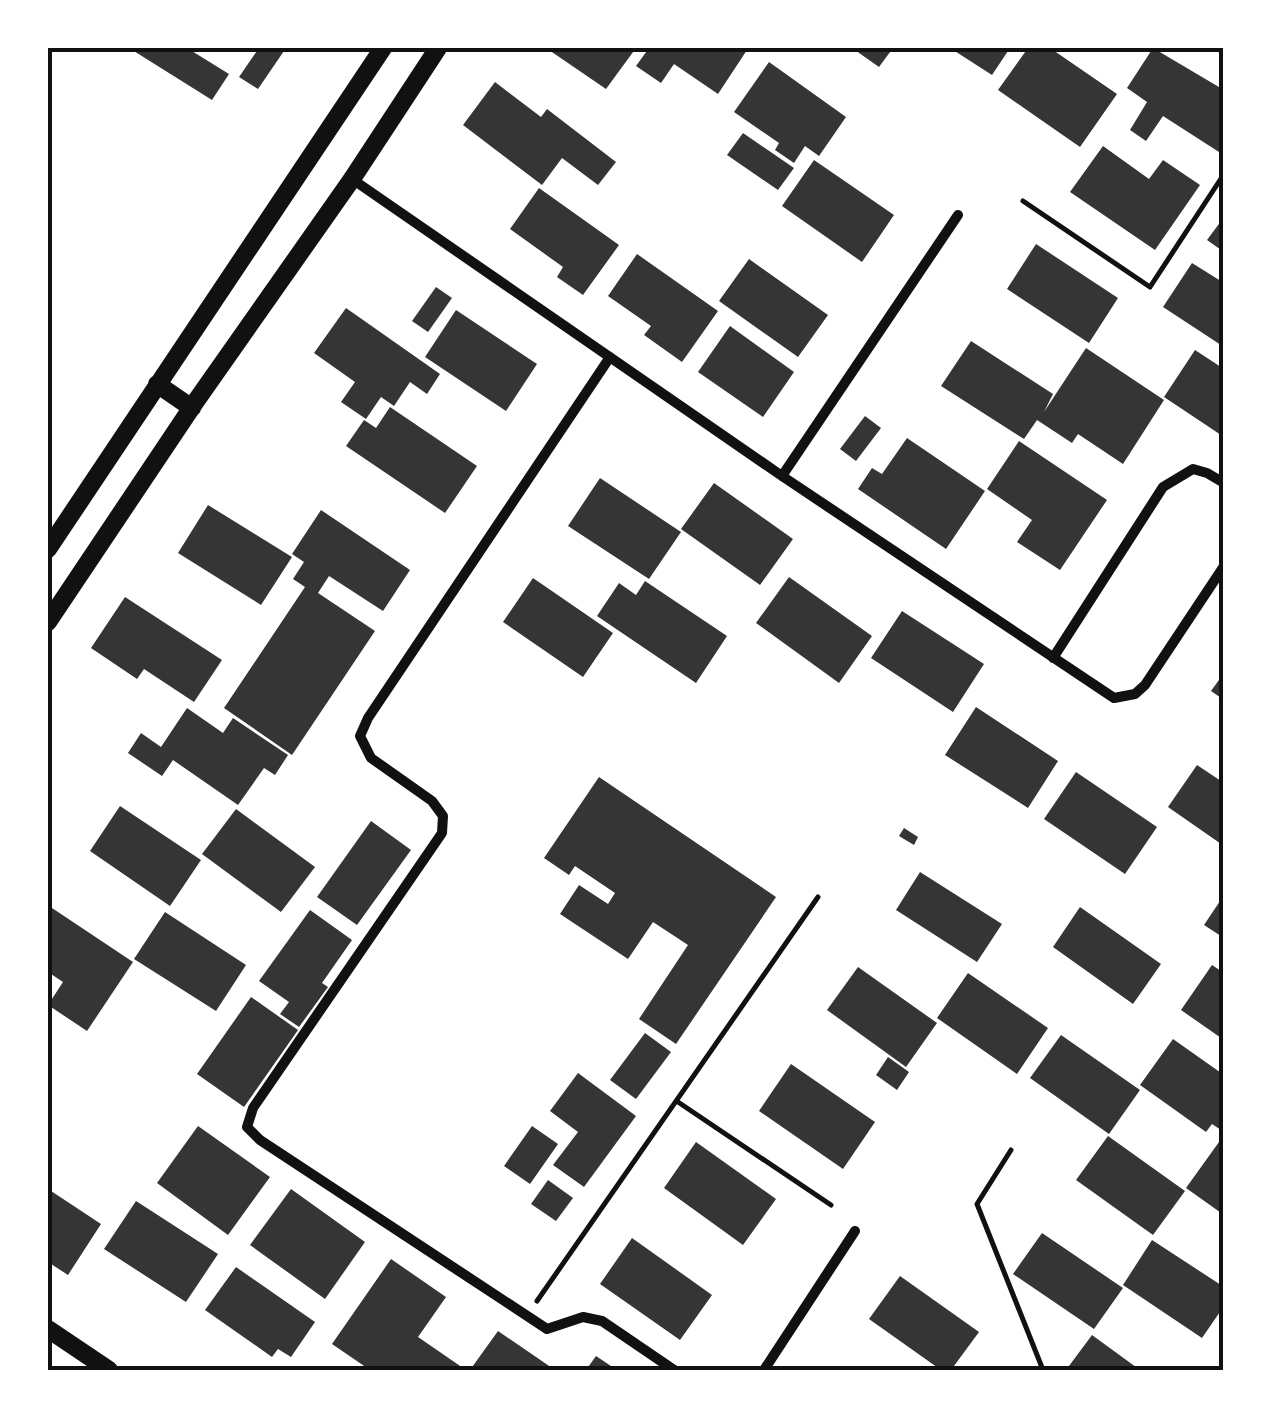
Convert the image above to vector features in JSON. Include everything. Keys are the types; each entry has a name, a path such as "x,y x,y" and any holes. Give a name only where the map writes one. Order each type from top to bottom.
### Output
{"main road":[{"path":"48,549 383,48"},
{"path":"48,622 438,48"},
{"path":"157,384 192,408"},
{"path":"48,1329 110,1370"}],"street":[{"path":"352,179 782,476 1114,698 1136,694 1154,673 1224,566"},
{"path":"782,476 958,214"},
{"path":"610,357 368,718 360,736 371,758 432,801 444,816 442,832 252,1108 247,1126 260,1140 547,1329 583,1317 602,1321 674,1370"},
{"path":"1053,658 1163,487 1192,469 1224,483"},
{"path":"764,1370 856,1231"}],"path":[{"path":"1023,202 1150,287 1224,174"},
{"path":"527,1316 818,897"},
{"path":"678,1102 830,1205"},
{"path":"1011,1150 977,1204 1044,1370"}],"building":[{"path":"129,48 187,48 229,74 212,100"},
{"path":"259,48 286,48 258,89 239,77"},
{"path":"546,48 636,48 606,89"},
{"path":"649,48 747,50 718,94 674,64 661,83 636,66"},
{"path":"852,48 893,48 879,67"},
{"path":"950,48 1010,48 992,75"},
{"path":"1028,48 1050,48 1117,94 1080,147 998,90"},
{"path":"1153,48 1224,90 1224,146 1219,152 1163,116 1146,141 1130,130 1147,102 1127,88"},
{"path":"769,62 846,117 819,156 805,146 794,163 775,150 779,143 734,112"},
{"path":"495,82 541,117 547,109 616,162 598,185 562,158 542,185 463,125"},
{"path":"743,133 794,168 778,190 727,155"},
{"path":"1103,146 1149,179 1163,160 1200,185 1155,250 1070,192"},
{"path":"814,160 894,215 862,262 782,206"},
{"path":"539,188 619,245 583,295 557,277 563,267 510,229"},
{"path":"1224,217 1224,252 1207,240"},
{"path":"1036,244 1118,298 1089,343 1007,289"},
{"path":"637,254 718,311 682,362 644,335 651,326 608,296"},
{"path":"749,259 828,315 798,357 719,301"},
{"path":"1192,263 1224,283 1224,347 1163,307"},
{"path":"436,287 452,298 428,332 412,321"},
{"path":"346,308 440,374 427,394 410,382 394,406 381,397 366,419 341,402 355,382 314,353"},
{"path":"456,310 537,364 506,411 425,357"},
{"path":"730,326 794,372 763,417 698,372"},
{"path":"971,341 1053,394 1044,412 1086,348 1164,400 1123,464 1078,434 1072,443 1037,420 1024,439 941,386"},
{"path":"1195,350 1224,369 1224,437 1164,397"},
{"path":"390,407 477,466 445,513 346,446 364,420 376,428"},
{"path":"865,416 881,428 856,461 840,449"},
{"path":"907,438 985,491 946,549 858,489 872,468 882,474"},
{"path":"1019,441 1107,500 1060,570 1017,542 1032,520 987,489"},
{"path":"600,478 681,532 649,579 568,526"},
{"path":"714,483 793,539 760,585 681,529"},
{"path":"208,505 292,557 261,605 178,553"},
{"path":"321,510 410,570 383,611 329,576 318,593 375,631 292,755 224,708 305,587 293,579 304,562 292,554"},
{"path":"789,577 872,636 839,683 756,623"},
{"path":"533,578 613,633 583,677 503,622"},
{"path":"645,581 727,636 696,683 597,616 619,583 636,595"},
{"path":"125,597 222,660 194,702 144,669 137,679 91,648"},
{"path":"902,611 984,664 953,712 871,658"},
{"path":"1224,673 1224,700 1211,691"},
{"path":"976,707 1058,761 1028,808 945,755"},
{"path":"187,708 223,733 233,718 288,755 275,775 264,768 238,805 173,760 162,776 128,753 141,733 161,747"},
{"path":"1197,765 1224,783 1224,846 1168,807"},
{"path":"1076,772 1157,827 1125,874 1044,819"},
{"path":"599,777 776,897 676,1044 639,1019 688,945 653,922 628,959 560,914 579,885 608,904 615,893 575,866 569,875 544,858"},
{"path":"120,806 201,860 170,906 90,851"},
{"path":"236,809 315,867 281,912 202,854"},
{"path":"371,821 411,850 357,925 317,897"},
{"path":"904,828 918,837 914,845 899,836"},
{"path":"920,872 1002,924 977,962 896,910"},
{"path":"1224,895 1224,938 1204,925"},
{"path":"1080,907 1161,964 1133,1004 1053,947"},
{"path":"52,908 133,962 87,1031 48,1005 63,982 48,972 48,915"},
{"path":"310,910 352,940 322,983 328,987 299,1027 280,1014 289,1002 259,981"},
{"path":"165,912 246,965 216,1011 134,959"},
{"path":"1212,965 1224,973 1224,1040 1181,1010"},
{"path":"858,967 937,1023 906,1067 827,1010"},
{"path":"968,973 1048,1028 1017,1074 937,1018"},
{"path":"251,997 298,1030 244,1107 197,1074"},
{"path":"645,1033 671,1052 636,1099 610,1080"},
{"path":"1061,1035 1140,1090 1109,1134 1030,1078"},
{"path":"1173,1039 1224,1075 1224,1132 1212,1124 1206,1132 1140,1085"},
{"path":"888,1057 909,1072 897,1090 876,1075"},
{"path":"791,1064 875,1122 843,1169 759,1111"},
{"path":"578,1073 636,1116 584,1187 553,1165 578,1132 550,1111"},
{"path":"198,1126 270,1177 228,1235 157,1183"},
{"path":"532,1126 558,1144 530,1184 504,1166"},
{"path":"1108,1136 1185,1191 1153,1235 1076,1180"},
{"path":"696,1142 776,1199 743,1245 664,1188"},
{"path":"1219,1142 1224,1146 1224,1215 1186,1188"},
{"path":"548,1180 573,1198 556,1221 531,1204"},
{"path":"48,1189 101,1224 68,1275 48,1262"},
{"path":"291,1189 365,1242 325,1299 250,1245"},
{"path":"136,1201 218,1254 186,1302 104,1249"},
{"path":"1042,1233 1123,1288 1094,1329 1013,1274"},
{"path":"632,1238 712,1295 680,1340 600,1284"},
{"path":"1152,1240 1224,1287 1224,1306 1202,1338 1123,1285"},
{"path":"391,1259 446,1297 418,1337 466,1370 370,1370 332,1344"},
{"path":"236,1267 315,1322 291,1357 278,1349 272,1357 205,1310"},
{"path":"900,1276 979,1332 951,1370 941,1370 869,1319"},
{"path":"498,1331 555,1370 470,1370"},
{"path":"1092,1335 1140,1370 1066,1370"},
{"path":"596,1356 617,1370 586,1370"}]}
